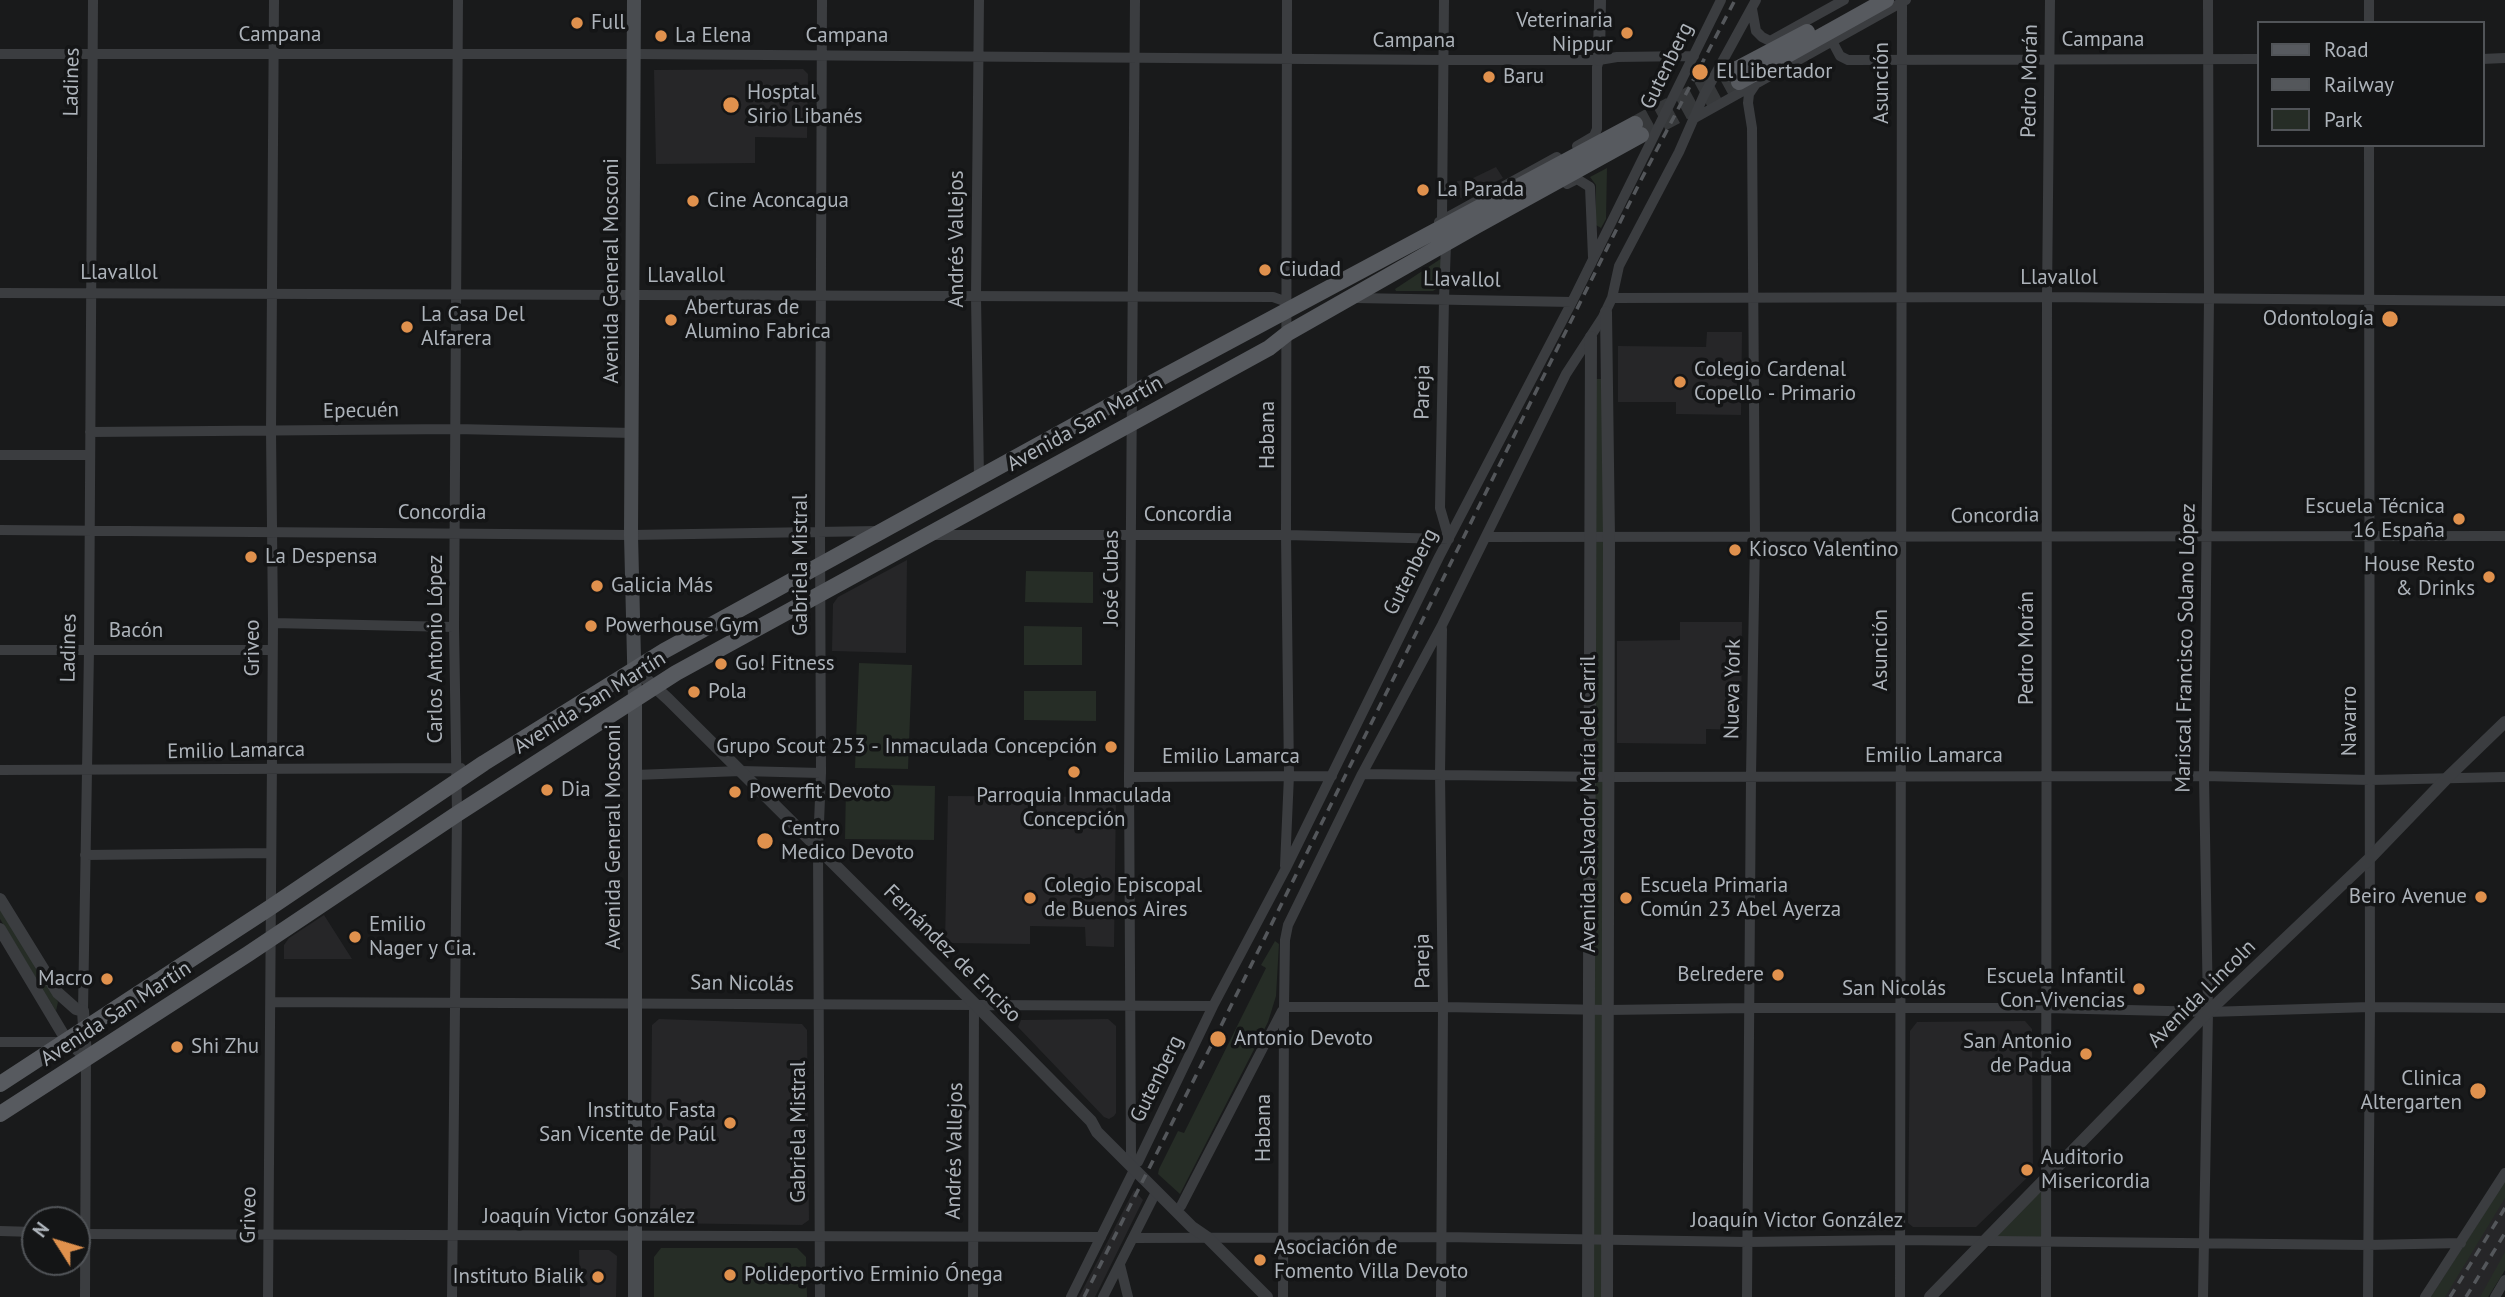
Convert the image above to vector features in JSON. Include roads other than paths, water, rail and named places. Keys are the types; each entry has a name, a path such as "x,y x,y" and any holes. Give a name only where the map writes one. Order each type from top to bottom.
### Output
{"main road":[{"name":"Avenida General Mosconi","path":"634,0 631,535 635,669 635,1297"},
{"path":"1864,0 1736,76 1898,1"},
{"name":"Avenida San Martín","path":"0,1084 271,907 455,775 472,771 635,669 1287,307 1638,130 1446,244 1288,333 1269,348 655,686 0,1114"}],"street":[{"name":"Ladines","path":"82,1206 86,1057 83,1011 89,650 93,0"},
{"name":"Griveo","path":"268,1297 274,0"},
{"name":"Carlos Antonio López","path":"452,1297 457,814 454,627 458,0"},
{"name":"Gabriela Mistral","path":"820,1297 818,848 821,773 822,0"},
{"name":"Andrés Vallejos","path":"978,0 976,297 979,478"},
{"name":"José Cubas","path":"1134,1162 1129,1007 1129,777 1135,0"},
{"name":"Habana","path":"1285,870 1289,775 1286,535 1287,0"},
{"path":"1442,218 1444,0"},
{"path":"1599,60 1600,0"},
{"name":"Gutenberg","path":"1071,1297 1134,1162 1572,302 1721,0"},
{"path":"1754,4 1756,31 1770,41 1844,0"},
{"name":"Pedro Morán","path":"2046,1297 2046,535 2050,0"},
{"name":"Mariscal Francisco Solano López","path":"2203,1297 2208,1012 2204,776 2209,298 2208,0"},
{"path":"2369,0 2369,21"},
{"path":"1693,119 1898,1"},
{"name":"Asunción","path":"1898,1 1901,59 1902,298 1900,1297"},
{"path":"1362,774 1442,625 1566,374 1606,312 1619,266 1754,4"},
{"name":"Campana","path":"1832,41 1840,56 1848,60 2256,59"},
{"name":"Campana","path":"0,54 633,54 1287,60 1599,60 1617,57 1694,56"},
{"path":"2484,59 2505,58"},
{"name":"Avenida San Martín","path":"1410,246 1442,218 1594,136 1598,123 1599,60"},
{"name":"Nueva York","path":"1747,1297 1755,538 1752,128 1748,103 1755,85"},
{"name":"Navarro","path":"2368,1297 2369,147"},
{"name":"Avenida San Martín","path":"1446,244 1469,238 1577,179 1588,184 1590,191 1593,258"},
{"name":"Pareja","path":"1446,244 1440,508 1449,539"},
{"name":"Llavallol","path":"0,293 1273,297 1287,307"},
{"name":"Llavallol","path":"1612,298 2047,297 2505,301"},
{"name":"Llavallol","path":"1351,298 1572,302"},
{"name":"Avenida Salvador María del Carril","path":"1606,312 1609,538 1607,1297"},
{"name":"Avenida Salvador María del Carril","path":"1588,1297 1591,337"},
{"name":"Epecuén","path":"90,432 456,429 633,433"},
{"path":"0,455 90,455"},
{"name":"Concordia","path":"0,530 631,535 883,530"},
{"name":"Concordia","path":"926,535 1286,535 1449,539"},
{"name":"Concordia","path":"1486,537 2505,536"},
{"path":"273,623 454,627"},
{"name":"Pareja","path":"1441,1297 1442,625"},
{"name":"Bacón","path":"0,650 272,650"},
{"name":"Fernández de Enciso","path":"635,669 741,771 1091,1121 1103,1127 1156,1192 1192,1227 1208,1238"},
{"name":"Avenida Lincoln","path":"1930,1297 2208,1012 2369,859 2505,722"},
{"name":"Emilio Lamarca","path":"0,770 271,770 455,775"},
{"path":"635,775 741,771 821,773"},
{"name":"Habana","path":"1283,1297 1286,933 1362,774"},
{"name":"Emilio Lamarca","path":"1362,774 1591,777 2204,776 2370,780 2505,777"},
{"name":"Emilio Lamarca","path":"1129,777 1332,776"},
{"path":"85,855 270,853"},
{"path":"0,899 58,993 76,1009 83,1011"},
{"path":"0,929 67,1041 86,1057"},
{"name":"San Nicolás","path":"271,1002 1213,1006"},
{"name":"Andrés Vallejos","path":"973,1297 974,1004"},
{"path":"1181,1206 1284,1007"},
{"name":"San Nicolás","path":"1284,1007 1588,1010 2047,1008 2208,1012 2370,1007 2505,1008"},
{"path":"0,1042 52,1044 67,1041"},
{"name":"Fernández de Enciso","path":"1134,1162 1197,1222 1208,1238 1267,1297"},
{"path":"2425,1297 2505,1173"},
{"path":"1103,1297 1156,1192"},
{"path":"0,1231 21,1232"},
{"name":"Joaquín Victor González","path":"91,1234 1101,1237"},
{"name":"Joaquín Victor González","path":"1133,1238 1443,1237 1747,1242 1899,1240 2368,1245 2461,1243"},
{"path":"1120,1265 1128,1297"},
{"name":"Ladines","path":"84,1276 85,1297"},
{"path":"2495,1297 2505,1280"}],"tunnel":[{"path":"1635,124 1733,71"},
{"path":"1641,135 1739,82"}],"railway":[{"path":"1084,1297 1641,180 1735,0"},
{"path":"2450,1297 2505,1208"},
{"path":"2466,1297 2505,1233"}],"place":[{"name":"Full","path":"577,23"},
{"name":"Veterinaria Nippur","path":"1627,33"},
{"name":"La Elena","path":"661,36"},
{"name":"El Libertador","path":"1700,72"},
{"name":"Baru","path":"1489,77"},
{"name":"Hosptal Sirio Libanés","path":"731,105"},
{"name":"La Parada","path":"1423,190"},
{"name":"Cine Aconcagua","path":"693,201"},
{"name":"Ciudad","path":"1265,270"},
{"name":"Odontología","path":"2390,319"},
{"name":"Aberturas de Alumino Fabrica","path":"671,320"},
{"name":"La Casa Del Alfarera","path":"407,327"},
{"name":"Colegio Cardenal Copello - Primario","path":"1680,382"},
{"name":"Escuela Técnica 16 España","path":"2459,519"},
{"name":"Kiosco Valentino","path":"1735,550"},
{"name":"La Despensa","path":"251,557"},
{"name":"House Resto & Drinks","path":"2489,577"},
{"name":"Galicia Más","path":"597,586"},
{"name":"Powerhouse Gym","path":"591,626"},
{"name":"Go! Fitness","path":"721,664"},
{"name":"Pola","path":"694,692"},
{"name":"Grupo Scout 253 - Inmaculada Concepción","path":"1111,747"},
{"name":"Parroquia Inmaculada Concepción","path":"1074,772"},
{"name":"Dia","path":"547,790"},
{"name":"Powerfit Devoto","path":"735,792"},
{"name":"Centro Medico Devoto","path":"765,841"},
{"name":"Beiro Avenue","path":"2481,897"},
{"name":"Colegio Episcopal de Buenos Aires","path":"1030,898"},
{"name":"Escuela Primaria Común 23 Abel Ayerza","path":"1626,898"},
{"name":"Emilio Nager y Cia.","path":"355,937"},
{"name":"Belredere","path":"1778,975"},
{"name":"Macro","path":"107,979"},
{"name":"Escuela Infantil Con-Vivencias","path":"2139,989"},
{"name":"Antonio Devoto","path":"1218,1039"},
{"name":"Shi Zhu","path":"177,1047"},
{"name":"San Antonio de Padua","path":"2086,1054"},
{"name":"Clinica Altergarten","path":"2478,1091"},
{"name":"Instituto Fasta San Vicente de Paúl","path":"730,1123"},
{"name":"Auditorio Misericordia","path":"2027,1170"},
{"name":"Asociación de Fomento Villa Devoto","path":"1260,1260"},
{"name":"Polideportivo Erminio Ónega","path":"730,1275"},
{"name":"Instituto Bialik","path":"598,1277"}]}
